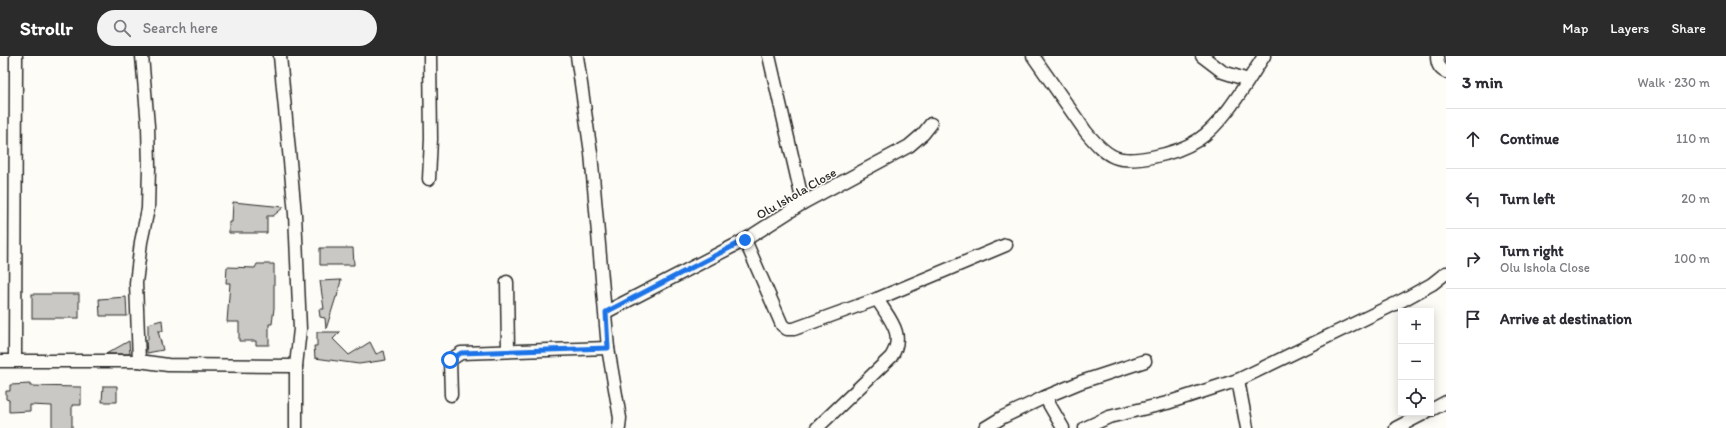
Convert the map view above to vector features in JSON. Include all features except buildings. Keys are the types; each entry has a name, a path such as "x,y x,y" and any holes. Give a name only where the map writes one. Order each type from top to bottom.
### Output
{"street":[{"path":"15,360 16,56"},
{"path":"138,361 136,283 141,242 148,209 149,167 148,126 142,56"},
{"path":"280,56 296,229 300,329 296,366 296,428"},
{"path":"429,179 431,139 430,56"},
{"path":"577,56 590,153 606,312 608,348 620,418 619,428"},
{"path":"769,56 803,203"},
{"path":"1034,56 1086,132 1105,153 1114,158 1127,160 1160,156 1186,147 1199,140 1211,129 1233,102 1264,56"},
{"path":"1202,56 1223,72 1248,80"},
{"path":"1437,56 1437,64 1441,70 1446,72"},
{"name":"Olu Ishola Close","path":"606,312 745,240 803,203 909,146 923,134 931,124"},
{"path":"745,240 782,325 787,329 794,329 878,299 1006,245"},
{"path":"1085,428 1109,417 1167,402 1238,380 1397,303 1432,284 1446,273"},
{"path":"507,282 508,351"},
{"path":"817,428 891,357 896,349 898,341 897,332 878,299"},
{"path":"451,395 450,360 461,353 608,348"},
{"path":"0,361 138,361 168,365 296,366"},
{"path":"985,428 1002,416 1045,397 1081,382 1145,361"},
{"path":"1238,380 1247,428"},
{"path":"1045,397 1063,428"},
{"path":"1434,408 1446,402"},
{"path":"1396,428 1419,416"}],"route":[{"path":"450,360 461,353 608,348 606,312 745,240"}]}
